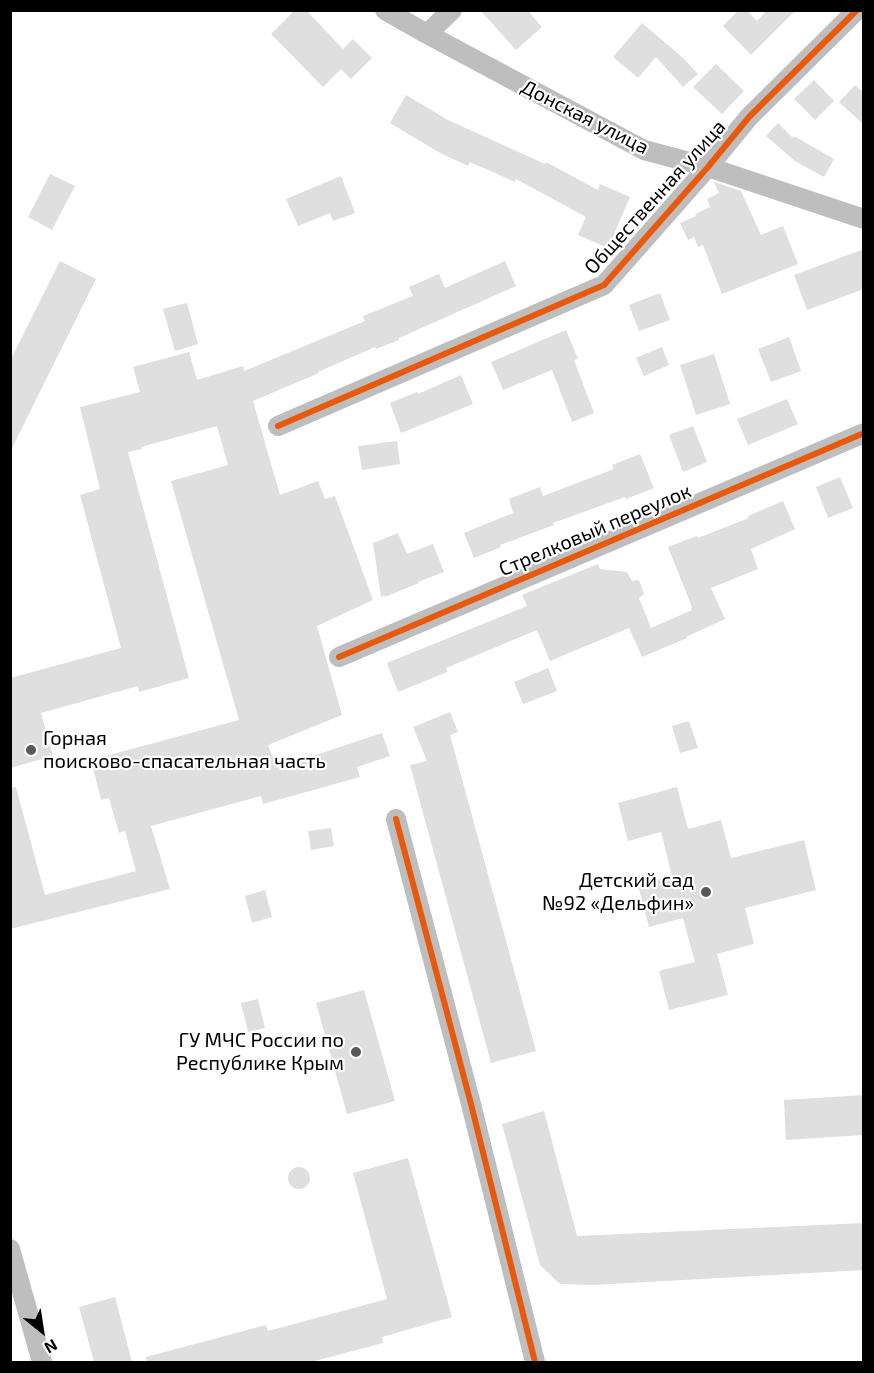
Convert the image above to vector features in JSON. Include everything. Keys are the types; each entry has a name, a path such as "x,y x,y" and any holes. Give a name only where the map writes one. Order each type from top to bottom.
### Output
{"street":[{"name":"Донская улица","path":"385,10 644,150 708,167 864,219"},
{"path":"427,34 452,10"},
{"name":"Общественная улица","path":"278,426 604,285 749,117 857,10"},
{"name":"Стрелковый переулок","path":"339,657 864,433"},
{"path":"396,819 471,1104 535,1362"},
{"path":"10,1249 42,1362"}],"building":[{"path":"295,10 306,10 343,49 353,39 372,58 351,79 341,69 323,87 271,34"},
{"path":"480,10 527,10 542,27 516,50"},
{"path":"739,10 747,10 757,21 767,10 796,10 751,55 723,26"},
{"path":"642,23 698,74 683,87 656,57 638,78 613,57"},
{"path":"716,64 744,91 722,114 693,87"},
{"path":"814,80 834,101 815,120 794,99"},
{"path":"855,85 864,93 864,125 839,102"},
{"path":"406,95 448,120 545,164 546,162 598,190 600,184 630,197 608,248 578,235 586,217 516,179 515,182 470,162 468,166 440,153 390,123"},
{"path":"778,123 793,138 794,136 834,159 824,177 795,161 766,136"},
{"path":"50,174 75,186 52,230 28,217"},
{"path":"341,176 355,213 333,221 330,213 298,226 286,199"},
{"path":"714,182 741,191 761,235 783,226 798,264 722,294 703,245 698,247 694,237 688,240 680,223 710,207 707,199 719,193"},
{"path":"864,249 864,289 807,310 794,275"},
{"path":"60,261 96,279 10,452 10,361"},
{"path":"505,261 516,286 399,338 399,340 376,349 375,347 253,401 280,495 318,481 325,499 335,496 373,600 317,626 342,715 268,745 277,768 382,733 390,756 357,767 360,777 263,804 261,796 151,826 170,889 10,929 10,788 16,787 45,895 136,871 125,831 119,833 109,798 101,800 91,760 239,720 171,481 228,465 217,426 128,452 189,678 139,692 138,686 41,713 53,756 10,768 10,678 121,648 80,495 100,489 80,407 140,392 133,367 189,352 197,380 243,366 244,371 365,321 363,316 413,296 409,287 439,274 445,288"},
{"path":"660,293 670,320 639,331 629,305"},
{"path":"187,303 198,344 175,351 163,309"},
{"path":"566,330 578,359 574,360 594,413 572,422 552,370 503,390 491,362"},
{"path":"789,337 801,371 771,382 758,349"},
{"path":"662,347 669,365 644,376 636,358"},
{"path":"714,354 730,404 696,415 680,365"},
{"path":"461,375 473,404 401,433 390,403 417,392 418,394"},
{"path":"787,399 798,424 748,445 737,419"},
{"path":"693,426 707,462 683,472 669,435"},
{"path":"397,441 400,464 362,470 358,446"},
{"path":"640,454 654,488 553,523 554,525 500,545 501,547 474,558 464,533 513,513 509,499 540,487 543,496 614,469 612,465"},
{"path":"840,477 853,508 828,518 816,487"},
{"path":"783,501 795,529 751,549 758,569 711,588 725,619 687,638 642,657 629,628 550,661 537,630 446,668 447,672 398,692 387,663 527,606 522,595 598,564 600,569 627,572 632,581 639,580 644,594 639,598 651,628 692,610 668,547 749,518 748,516"},
{"path":"398,533 407,554 433,544 444,572 381,597 373,543"},
{"path":"548,668 557,691 523,704 514,682"},
{"path":"450,712 458,732 450,735 536,1051 491,1063 410,765 427,761 413,727"},
{"path":"689,721 698,748 680,753 672,726"},
{"path":"677,787 688,829 721,820 731,858 804,840 816,890 745,908 754,944 717,954 728,995 669,1010 659,971 695,962 683,918 649,927 638,885 672,876 661,832 628,841 618,803"},
{"path":"331,828 334,846 311,850 308,831"},
{"path":"265,890 272,917 252,923 245,896"},
{"name":"ГУ МЧС России по Республике Крым","path":"364,990 395,1101 347,1114 316,1003"},
{"path":"258,999 265,1028 248,1032 241,1003"},
{"path":"864,1095 864,1135 786,1140 784,1100"},
{"path":"544,1111 577,1236 864,1223 864,1270 593,1285 560,1284 540,1265 502,1124"},
{"path":"408,1158 452,1317 382,1337 383,1343 311,1362 147,1362 146,1357 266,1325 268,1331 387,1299 353,1173"},
{"path":"299,1167 307,1170 310,1178 307,1186 299,1189 291,1186 288,1178 291,1170"},
{"path":"115,1297 132,1362 94,1362 79,1307"}],"cycle path":[{"path":"278,426 604,285 749,117 857,10"},
{"path":"339,657 864,433"},
{"path":"396,819 471,1104 535,1362"}],"place":[{"name":"Горная поисково-спасательная часть","path":"31,750"},
{"name":"Детский сад №92 «Дельфин»","path":"706,892"},
{"name":"ГУ МЧС России по Республике Крым","path":"356,1052"}]}
